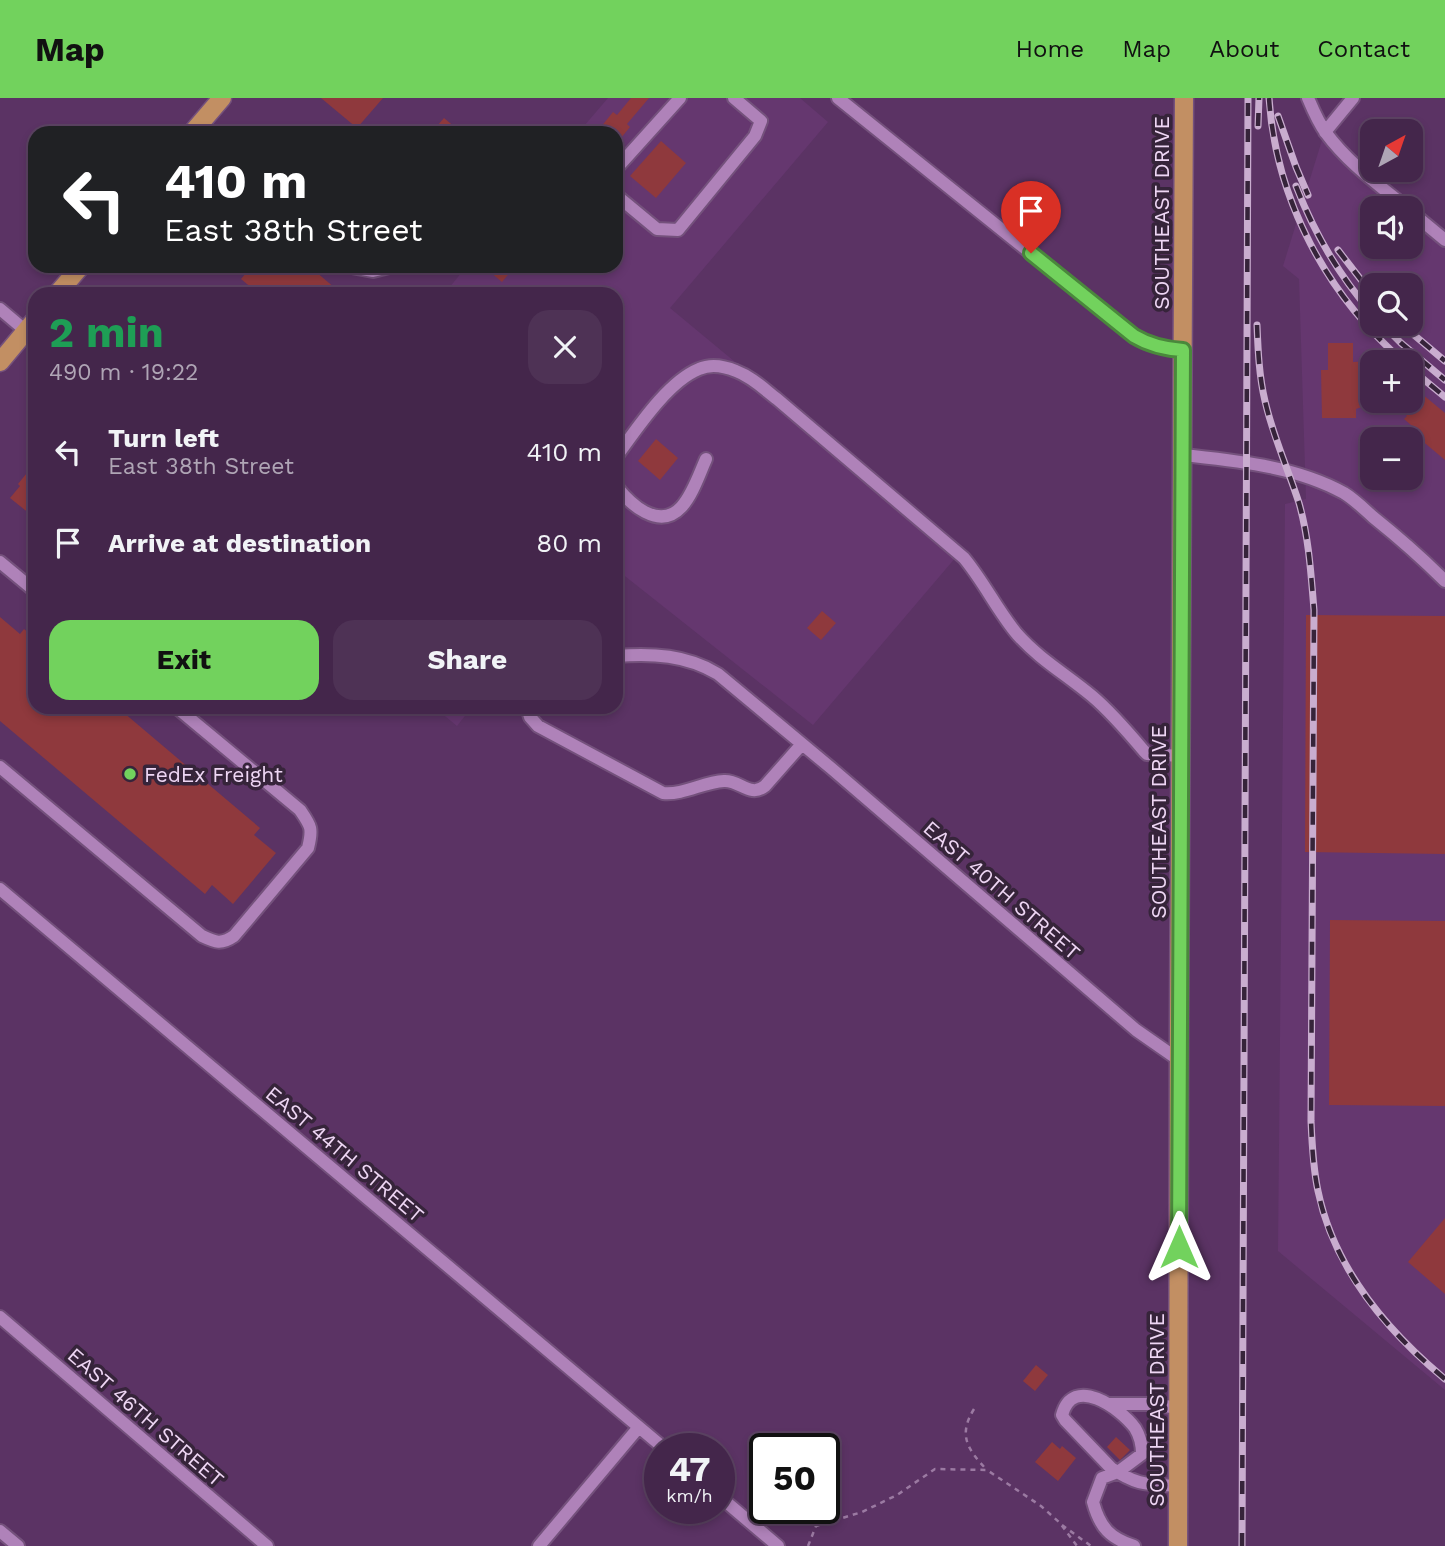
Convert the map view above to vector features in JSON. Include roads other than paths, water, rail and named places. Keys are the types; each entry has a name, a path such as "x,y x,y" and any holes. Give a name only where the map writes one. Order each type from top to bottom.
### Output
{"main road":[{"path":"198,126 222,98"},
{"name":"SOUTHEAST DRIVE","path":"1178,1546 1184,98"},
{"path":"63,287 75,273"},
{"path":"0,362 28,329"}],"street":[{"path":"623,161 680,98"},
{"path":"623,201 657,229 678,230 755,136 761,121 734,98"},
{"path":"838,98 1134,336 1144,342 1183,350"},
{"path":"1308,98 1325,132 1349,159 1393,196"},
{"path":"1325,132 1353,98"},
{"path":"1423,222 1445,240"},
{"path":"0,309 28,324"},
{"path":"623,448 668,392 699,369 709,366 723,367 751,378 964,558 1017,634 1042,659 1093,697 1147,754 1181,757"},
{"path":"1183,455 1247,462 1306,476 1345,494 1418,554 1445,581"},
{"path":"623,493 638,508 654,516 668,517 685,503 706,459"},
{"path":"2,568 28,586"},
{"name":"EAST 40TH STREET","path":"623,656 685,659 705,666 732,685 1126,1022 1179,1059"},
{"path":"0,767 202,936 214,942 226,942 308,848 312,832 300,810 184,714"},
{"path":"529,714 538,726 663,793 676,793 725,780 749,790 759,790 802,744"},
{"name":"EAST 44TH STREET","path":"0,889 646,1433"},
{"name":"EAST 46TH STREET","path":"0,1317 267,1546"},
{"path":"1134,1546 1114,1538 1102,1527 1093,1503 1102,1478 1118,1472 1142,1454 1142,1443 1136,1429 1124,1416 1094,1397 1080,1395 1064,1407 1062,1415 1065,1420 1111,1468 1118,1472 1140,1484 1178,1486"},
{"path":"1108,1404 1152,1404 1178,1408"},
{"path":"539,1546 639,1427"},
{"path":"735,1510 778,1546"},
{"path":"0,1531 18,1546"}],"railway":[{"path":"1242,1546 1248,98"},
{"path":"1258,126 1259,98"},
{"path":"1269,98 1282,173 1310,244 1351,307 1391,350"},
{"path":"1278,116 1308,195"},
{"path":"1296,186 1328,253 1360,298"},
{"path":"1338,250 1360,278"},
{"path":"1257,325 1263,392 1302,516 1314,610 1311,1121 1316,1182 1336,1246 1365,1296 1403,1340 1445,1379"},
{"path":"1394,336 1445,380"},
{"path":"1415,336 1445,361"},
{"path":"1423,379 1445,397"}],"place":[{"name":"FedEx Freight","path":"130,774"}]}
